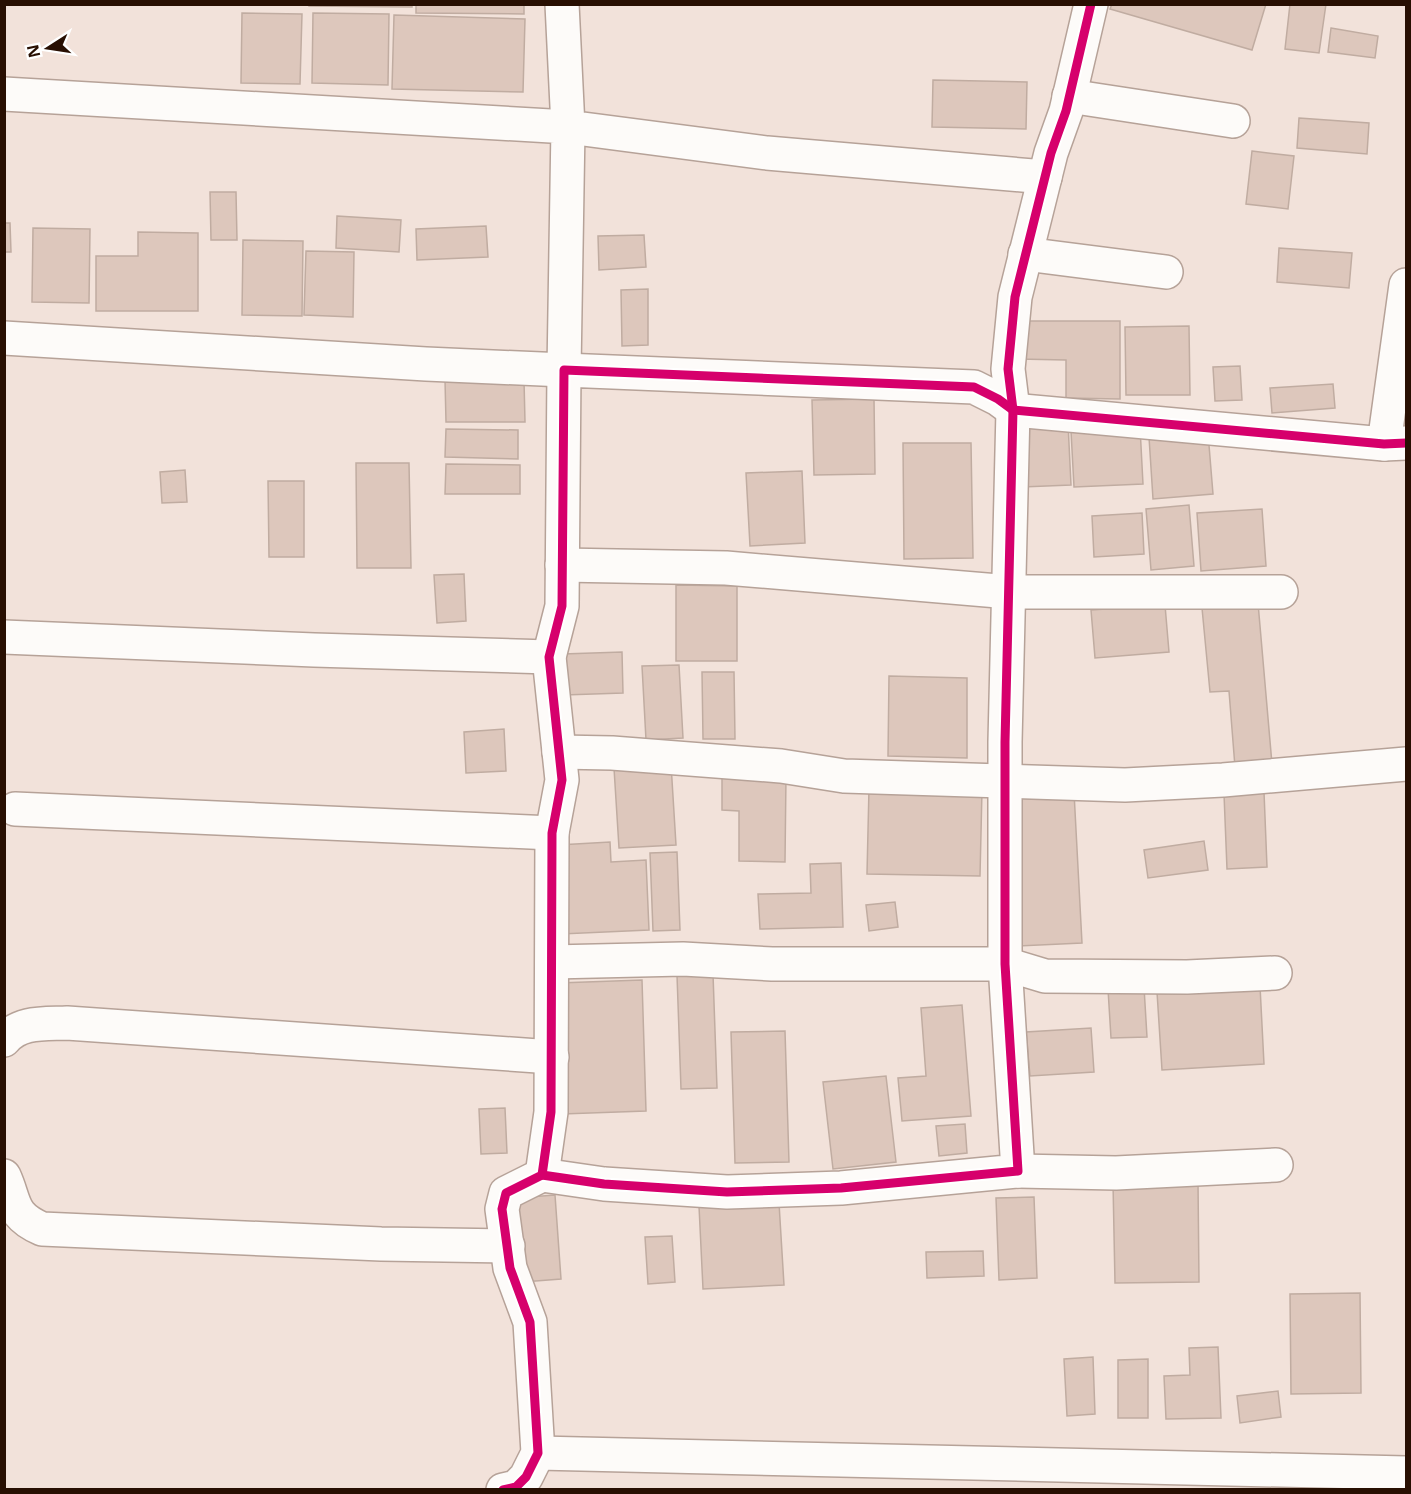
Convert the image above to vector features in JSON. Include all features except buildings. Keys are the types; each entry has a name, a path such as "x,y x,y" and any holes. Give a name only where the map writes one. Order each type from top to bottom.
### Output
{"street":[{"path":"542,1175 551,1112 552,833 562,780 549,657 562,606 568,127 562,4"},
{"path":"1017,1171 1005,964 1005,780 1013,410 1008,369 1010,334 1015,297 1025,254 1069,96 1091,4"},
{"path":"4,94 568,127 767,153 1045,177"},
{"path":"1069,96 1233,121"},
{"path":"1025,254 1166,272"},
{"path":"4,338 426,364 974,387 998,399 1013,410 1395,443 1407,285"},
{"path":"562,565 726,568 1010,592 1281,592"},
{"path":"4,637 549,657"},
{"path":"559,752 612,753 781,766 844,776 1125,785 1224,780 1407,764"},
{"path":"15,809 552,833"},
{"path":"552,962 683,960 772,964 1005,964 1046,976 1187,977 1275,973"},
{"path":"4,1040 12,1031 26,1025 67,1023 552,1057"},
{"path":"503,1490 516,1487 526,1477 538,1453 530,1322 510,1268 502,1209 506,1193 542,1175 604,1184 727,1192 841,1188 1017,1171 1116,1173 1276,1165"},
{"path":"4,1168 14,1207 29,1223 42,1228 381,1244 508,1246"},
{"path":"538,1453 1407,1473"}],"cycle path":[{"path":"542,1175 604,1184 727,1192 841,1188 1018,1171 1005,964 1005,742 1013,410 1008,369 1015,297 1051,153 1066,111 1091,4"},
{"path":"503,1490 516,1487 526,1477 538,1453 530,1322 510,1268 502,1209 506,1193 542,1175 551,1112 552,833 562,780 549,657 562,606 564,370 974,387 998,399 1013,410 1384,444 1406,443"}]}
